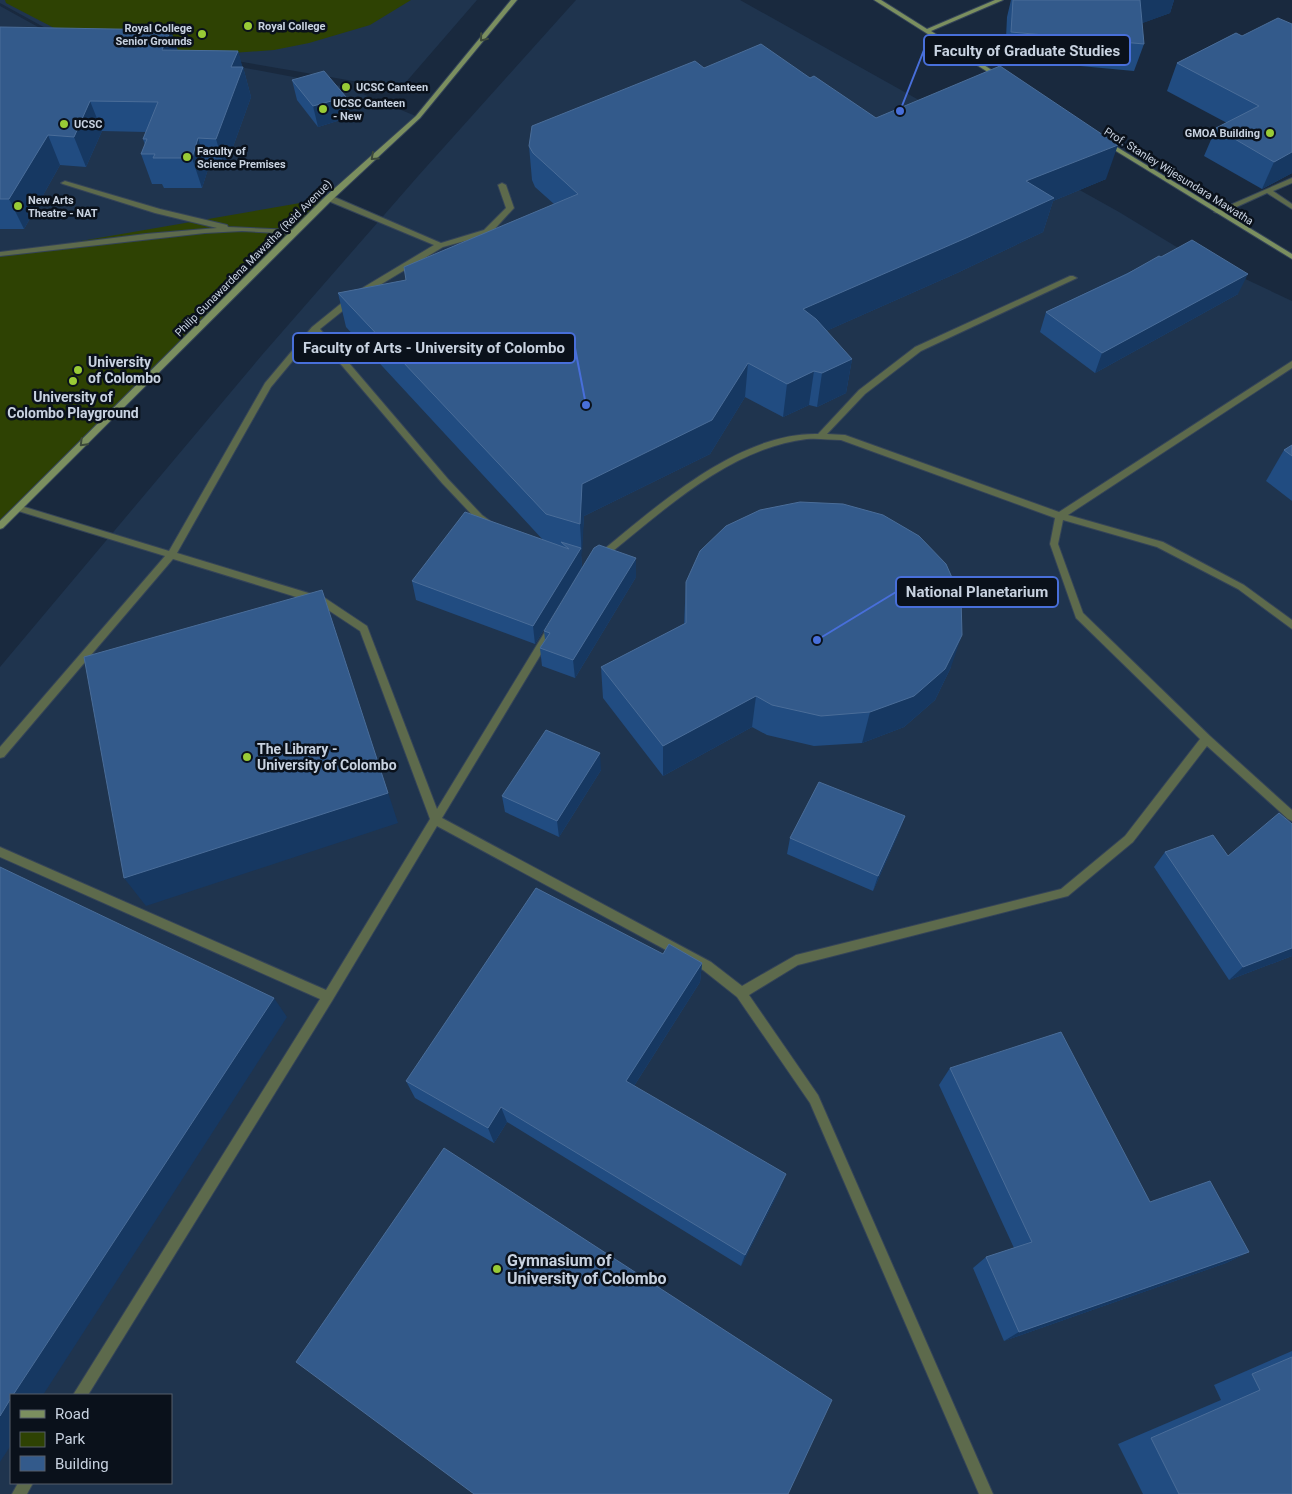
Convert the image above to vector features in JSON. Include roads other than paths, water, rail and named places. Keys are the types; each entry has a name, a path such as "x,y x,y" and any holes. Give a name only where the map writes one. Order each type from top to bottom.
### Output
{"main road":[{"name":"Philip Gunawardena Mawatha (Reid Avenue)","path":"0,526 329,198 418,117 514,0"},
{"path":"877,0 1010,83"},
{"path":"926,31 1000,0"},
{"name":"Prof. Stanley Wijesundara Mawatha","path":"1101,140 1292,257"}],"lane":[{"path":"1218,212 1292,180"},
{"path":"65,183 158,211 235,229"},
{"path":"0,754 171,555 268,385 315,329 357,295 440,245 487,232 510,208 502,185"},
{"path":"1269,191 1292,207"},
{"path":"329,198 440,245"},
{"path":"0,254 150,236 235,229 296,232"},
{"path":"822,434 862,392 918,349 1073,278"},
{"path":"315,329 445,481 479,517 494,525"},
{"path":"1292,364 1060,516 1054,544 1079,615 1206,739 1292,816"},
{"path":"591,564 707,473 771,443 822,434 842,437 1060,516 1160,544 1241,587 1292,625"},
{"path":"18,508 322,601 364,629 436,820 707,966 741,993 814,1099 986,1494"},
{"path":"81,1394 328,997 555,623"},
{"path":"741,993 796,960 1064,893 1129,839 1206,739"},
{"path":"0,852 328,997"}],"place":[{"name":"Royal College","path":"248,26"},
{"name":"Royal College Senior Grounds","path":"202,34"},
{"name":"UCSC Canteen","path":"346,87"},
{"name":"UCSC Canteen - New","path":"323,109"},
{"name":"Faculty of Graduate Studies","path":"900,111"},
{"name":"UCSC","path":"64,124"},
{"name":"GMOA Building","path":"1270,133"},
{"name":"Faculty of Science Premises","path":"187,157"},
{"name":"New Arts Theatre - NAT","path":"18,206"},
{"name":"University of Colombo","path":"78,370"},
{"name":"University of Colombo Playground","path":"73,381"},
{"name":"Faculty of Arts - University of Colombo","path":"586,405"},
{"name":"National Planetarium","path":"817,640"},
{"name":"The Library - University of Colombo","path":"247,757"},
{"name":"Gymnasium of University of Colombo","path":"497,1269"}]}
